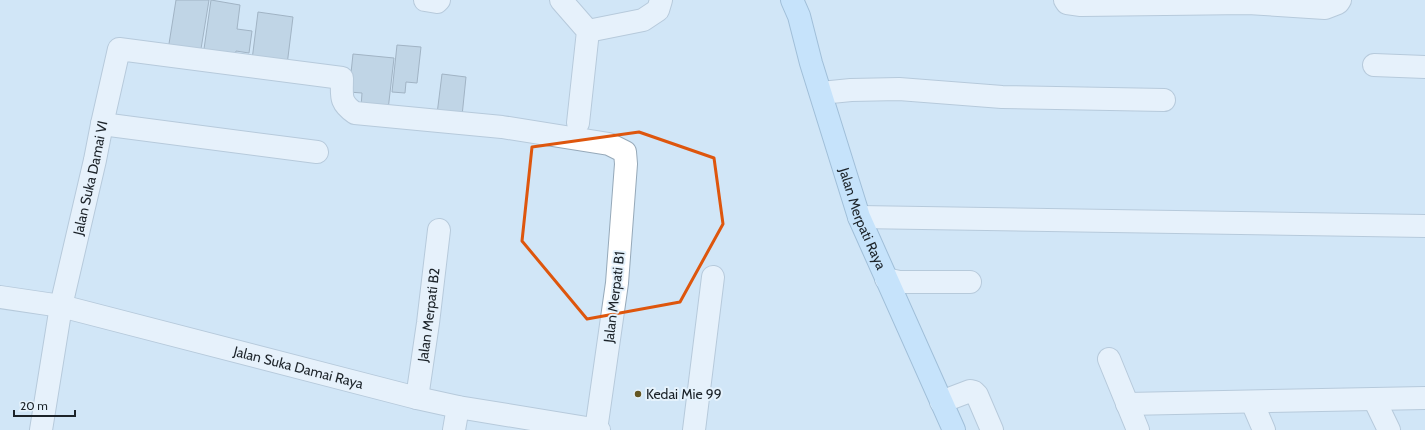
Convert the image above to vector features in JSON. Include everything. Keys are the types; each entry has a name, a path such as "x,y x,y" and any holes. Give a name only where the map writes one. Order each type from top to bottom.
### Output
{"main road":[{"name":"Jalan Merpati Raya","path":"792,0 799,16 811,63 859,217 954,430"}],"street":[{"path":"425,0 437,2 439,0"},
{"path":"561,0 588,31 578,123"},
{"path":"588,31 643,20 658,10 661,0"},
{"path":"1066,1 1082,5 1148,2 1248,2 1325,8 1339,1"},
{"name":"Jalan Suka Damai VI","path":"41,430 61,306 119,49 342,78 342,99 348,108 355,113 502,127 609,144 625,152 626,164"},
{"path":"1374,65 1425,67"},
{"path":"821,93 852,90 899,89 1002,97 1164,100"},
{"path":"102,124 317,152"},
{"name":"Jalan Merpati B1","path":"598,430 617,283 626,164"},
{"path":"859,217 1425,226"},
{"name":"Jalan Merpati B2","path":"417,398 439,230"},
{"path":"694,430 713,277"},
{"path":"886,279 899,282 970,282"},
{"name":"Jalan Suka Damai Raya","path":"0,297 61,306 417,398 458,407 598,430"},
{"path":"1109,359 1138,430"},
{"path":"941,402 970,391 974,392 978,396 992,430"},
{"path":"1127,404 1425,398"},
{"path":"1374,399 1389,430"},
{"path":"1252,402 1264,430"},
{"path":"454,430 458,407"}],"highlighted area":[{"path":"639,132 714,158 723,224 680,302 587,319 522,241 532,147"}],"building":[{"path":"176,0 209,0 200,55 168,50"},
{"path":"211,0 240,5 237,29 252,31 249,53 236,51 234,61 203,56"},
{"path":"258,12 293,17 287,65 252,60"},
{"path":"397,45 421,47 417,83 406,82 405,93 392,92"},
{"path":"353,54 394,58 388,110 361,107 362,93 349,92"},
{"path":"442,74 466,77 462,116 437,114"}],"place":[{"name":"Kedai Mie 99","path":"638,394"}]}
